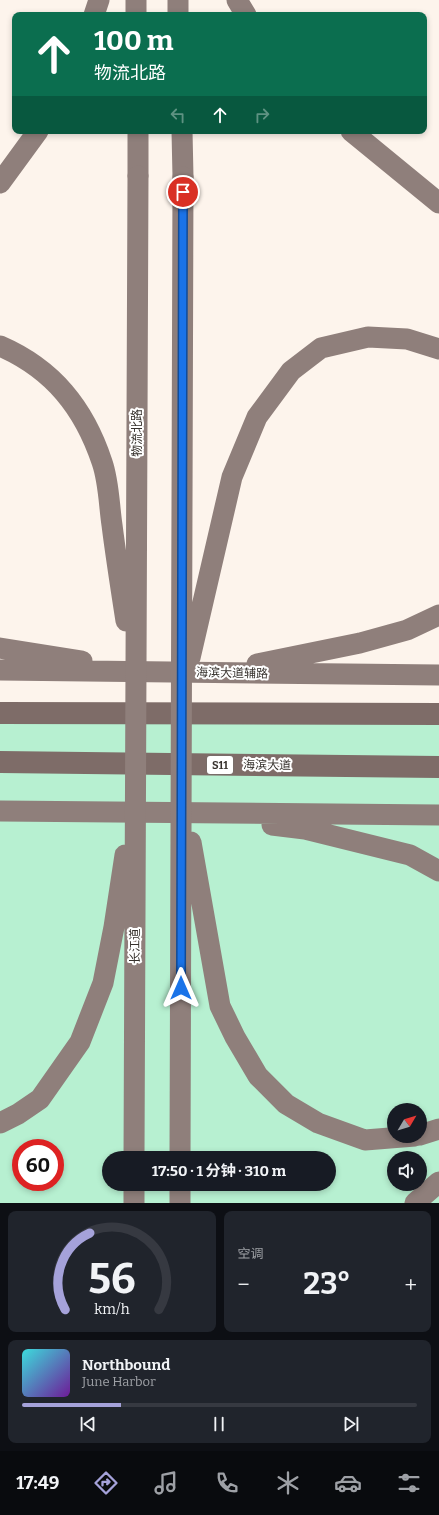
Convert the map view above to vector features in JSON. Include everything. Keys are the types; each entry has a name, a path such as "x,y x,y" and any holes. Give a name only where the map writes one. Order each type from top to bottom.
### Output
{"highway":[{"path":"0,713 439,714"},
{"name":"海滨大道","path":"0,762 439,767"}],"main road":[{"path":"95,12 99,0"},
{"path":"136,0 136,12"},
{"path":"178,0 178,12"},
{"path":"237,0 244,12"},
{"path":"0,182 36,134"},
{"name":"物流北路","path":"136,734 138,134"},
{"path":"180,1151 182,787 182,134"},
{"path":"355,134 439,203"},
{"path":"182,692 232,477 257,418 290,371 321,348 368,337 407,339 439,349"},
{"path":"0,346 22,356 40,369 64,390 78,409 103,464 136,692"},
{"path":"217,672 360,643 407,630 439,615"},
{"path":"0,648 151,672"},
{"name":"海滨大道辅路","path":"0,670 439,675"},
{"name":"长江道","path":"134,1151 136,734"},
{"path":"0,1123 18,1114 40,1099 60,1073 80,1042 92,1013 103,983 114,927 136,777"},
{"path":"182,787 220,1006 235,1037 258,1076 286,1104 318,1123 365,1140 387,1138"},
{"path":"0,811 439,815"},
{"path":"0,825 79,812"},
{"path":"158,813 305,829 410,855 439,871"},
{"path":"427,1133 439,1129"},
{"path":"415,1203 439,1182"},
{"path":"134,1191 134,1203"},
{"path":"180,1191 180,1203"}],"green space":[{"path":"0,718 439,719 439,1203 0,1203"}],"route":[{"path":"181,988 183,192"}]}
